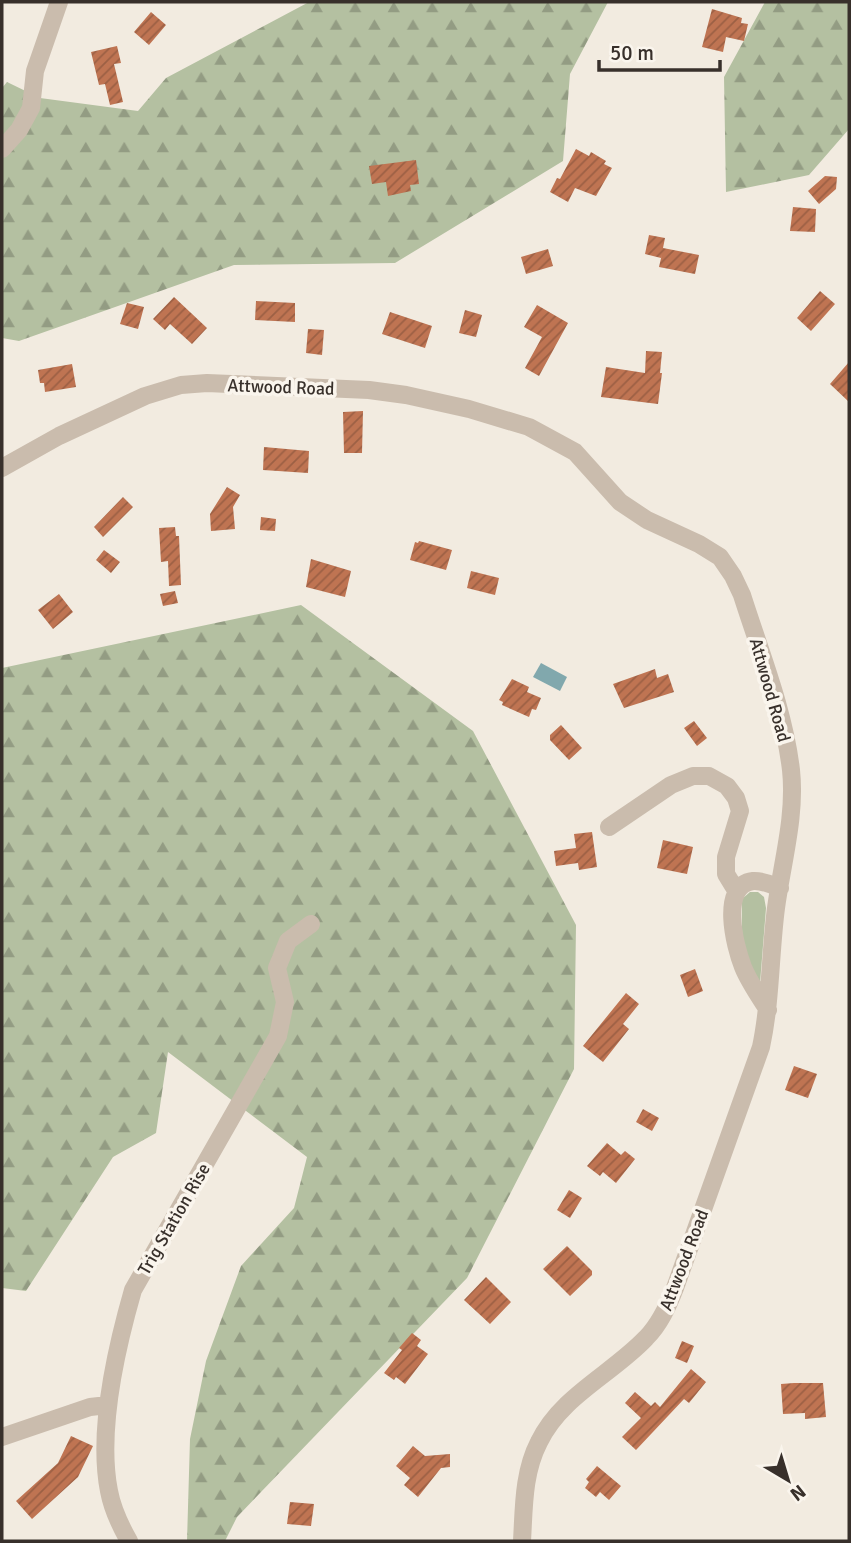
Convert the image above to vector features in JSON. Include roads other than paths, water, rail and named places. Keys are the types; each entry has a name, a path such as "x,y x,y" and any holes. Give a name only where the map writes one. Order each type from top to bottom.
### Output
{"street":[{"path":"2,149 19,130 31,107 35,71 59,2"},
{"name":"Attwood Road","path":"2,468 83,424 145,396 181,385 208,383 369,390 406,395 529,426 575,452 620,502 647,520 699,544 720,557 733,576 742,595 777,706 789,758 792,806 763,1039 668,1304 647,1337 572,1400 546,1430 532,1456 528,1472 524,1491 522,1541"},
{"path":"609,827 671,785 693,776 709,776 727,786 736,798 740,811 726,857 726,874 737,892"},
{"path":"768,1010 749,979 737,949 734,897 751,881 780,888"},
{"name":"Trig Station Rise","path":"128,1541 109,1493 106,1453 108,1405 121,1332 133,1290 278,1036 285,1002 277,968 288,941 312,924"},
{"path":"2,1437 90,1407 108,1405"}],"water":[{"path":"541,663 567,677 560,691 533,677"}]}
